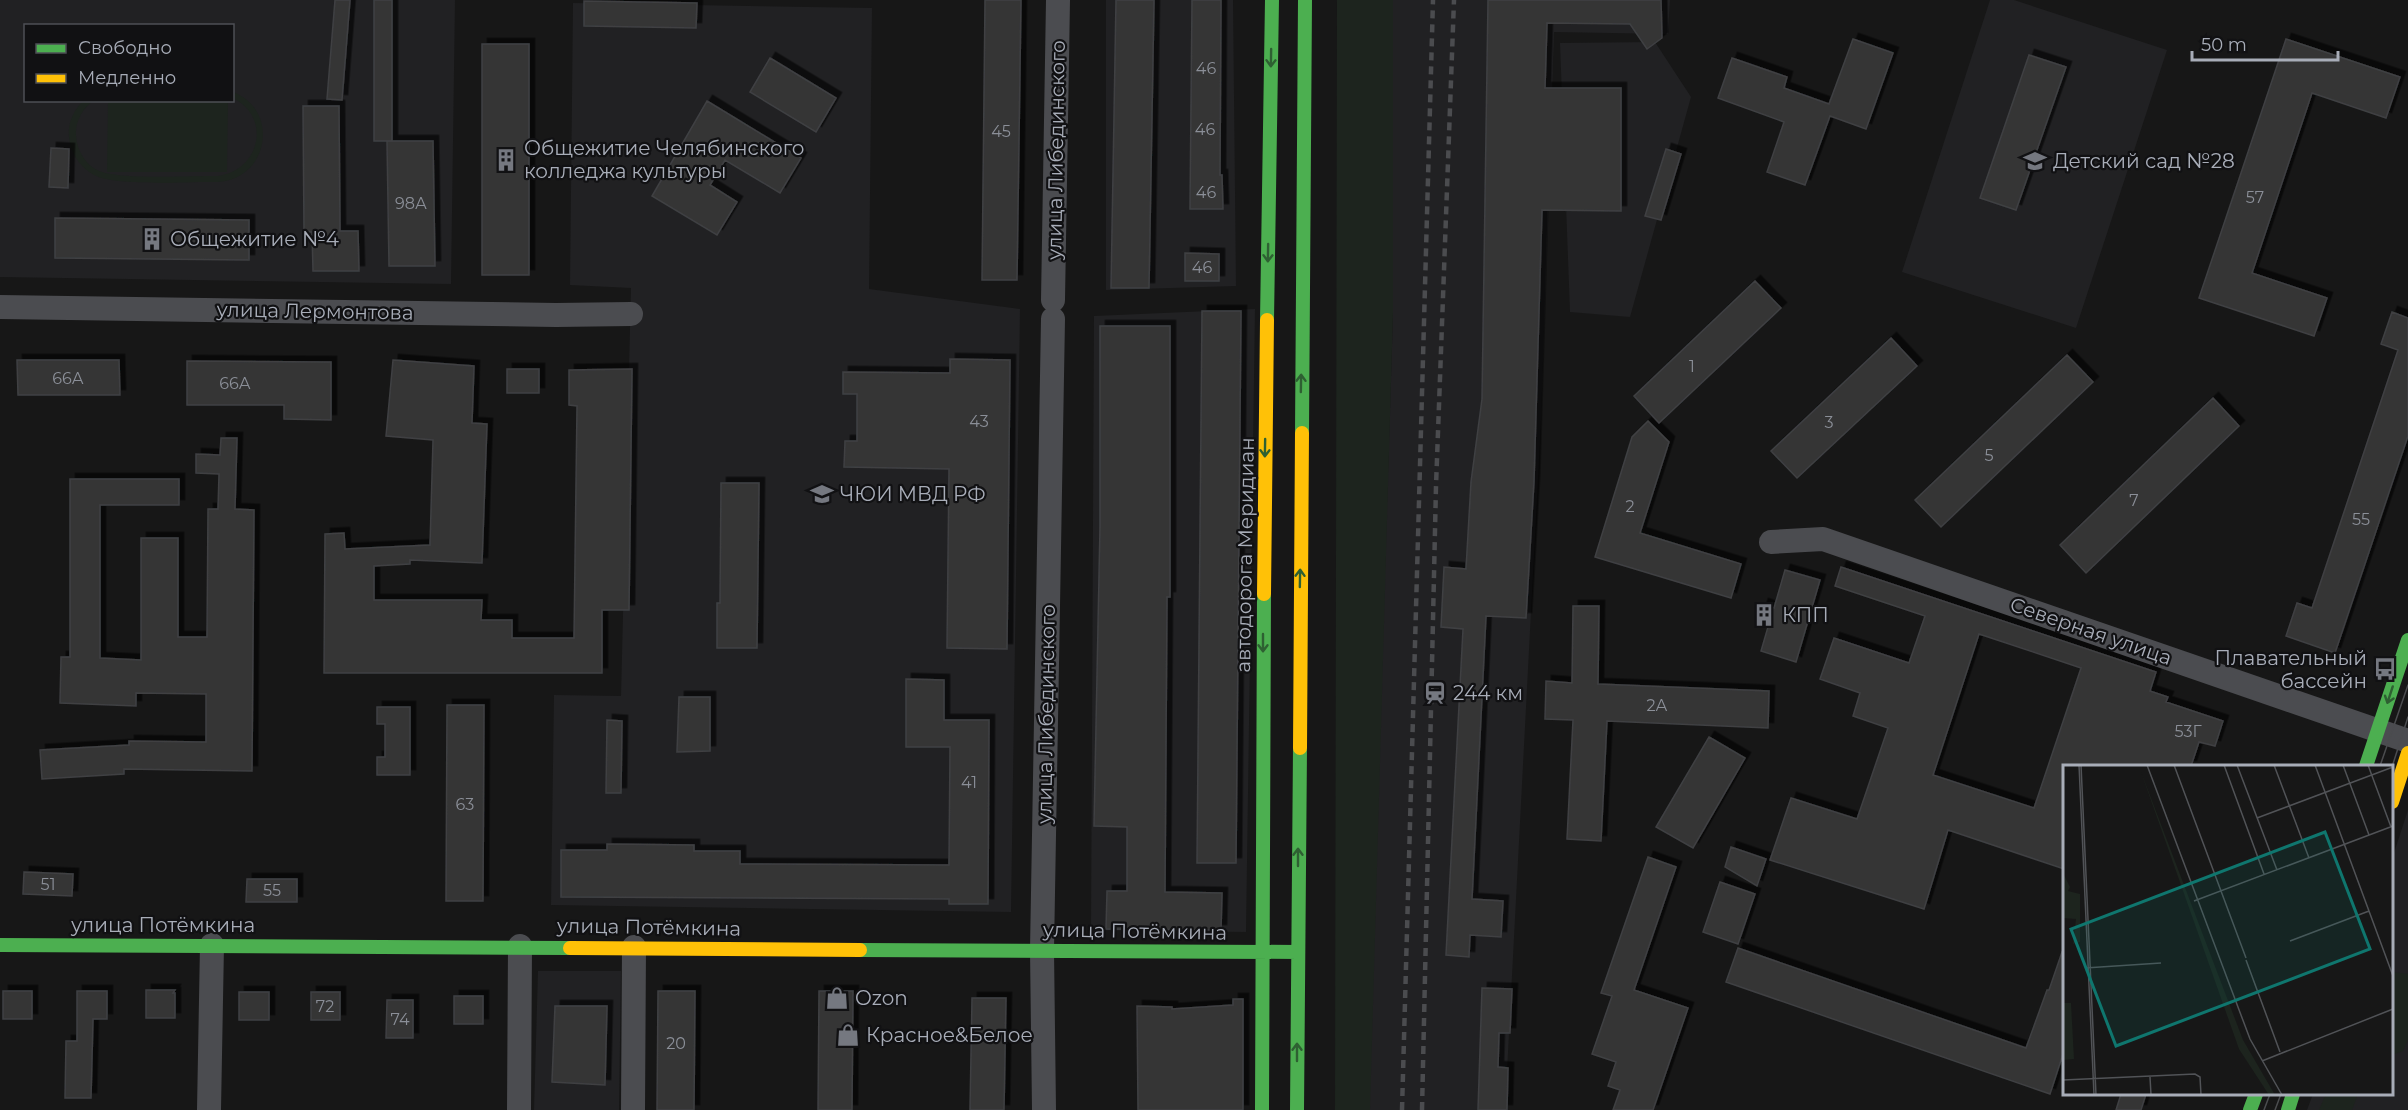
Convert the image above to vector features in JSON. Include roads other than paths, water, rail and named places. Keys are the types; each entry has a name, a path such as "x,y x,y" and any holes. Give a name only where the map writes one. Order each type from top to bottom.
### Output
{"main road":[{"name":"автодорога Меридиан","path":"1262,1110 1263,636 1272,0"},
{"path":"1297,1110 1305,0"},
{"path":"2366,765 2408,640"},
{"path":"2393,796 2408,753"},
{"name":"улица Потёмкина","path":"0,945 1298,952"},
{"path":"2250,1110 2256,1095"},
{"path":"2288,1110 2293,1095"}],"street":[{"name":"улица Либединского","path":"1044,1110 1042,950 1058,0"},
{"name":"улица Лермонтова","path":"0,307 556,315 631,314"},
{"name":"Северная улица","path":"1771,542 1823,539 2408,741"},
{"path":"209,1110 212,945"},
{"path":"519,946 519,1110"},
{"path":"633,1110 634,947"}],"tram line":[{"path":"2380,765 2408,685"},
{"path":"2393,765 2408,717"},
{"path":"2264,1110 2270,1095"},
{"path":"2275,1110 2281,1095"}],"railway":[{"path":"1402,1110 1433,0"},
{"path":"1422,1110 1436,486 1454,0"}],"place":[{"name":"Общежитие Челябинского колледжа культуры","path":"506,160"},
{"name":"Детский сад №28","path":"2035,161"},
{"name":"Общежитие №4","path":"152,239"},
{"name":"ЧЮИ МВД РФ","path":"822,494"},
{"name":"КПП","path":"1764,615"},
{"name":"Плавательный бассейн","path":"2385,669"},
{"name":"244 км","path":"1435,693"},
{"name":"Ozon","path":"837,998"},
{"name":"Красное&Белое","path":"848,1035"}]}
